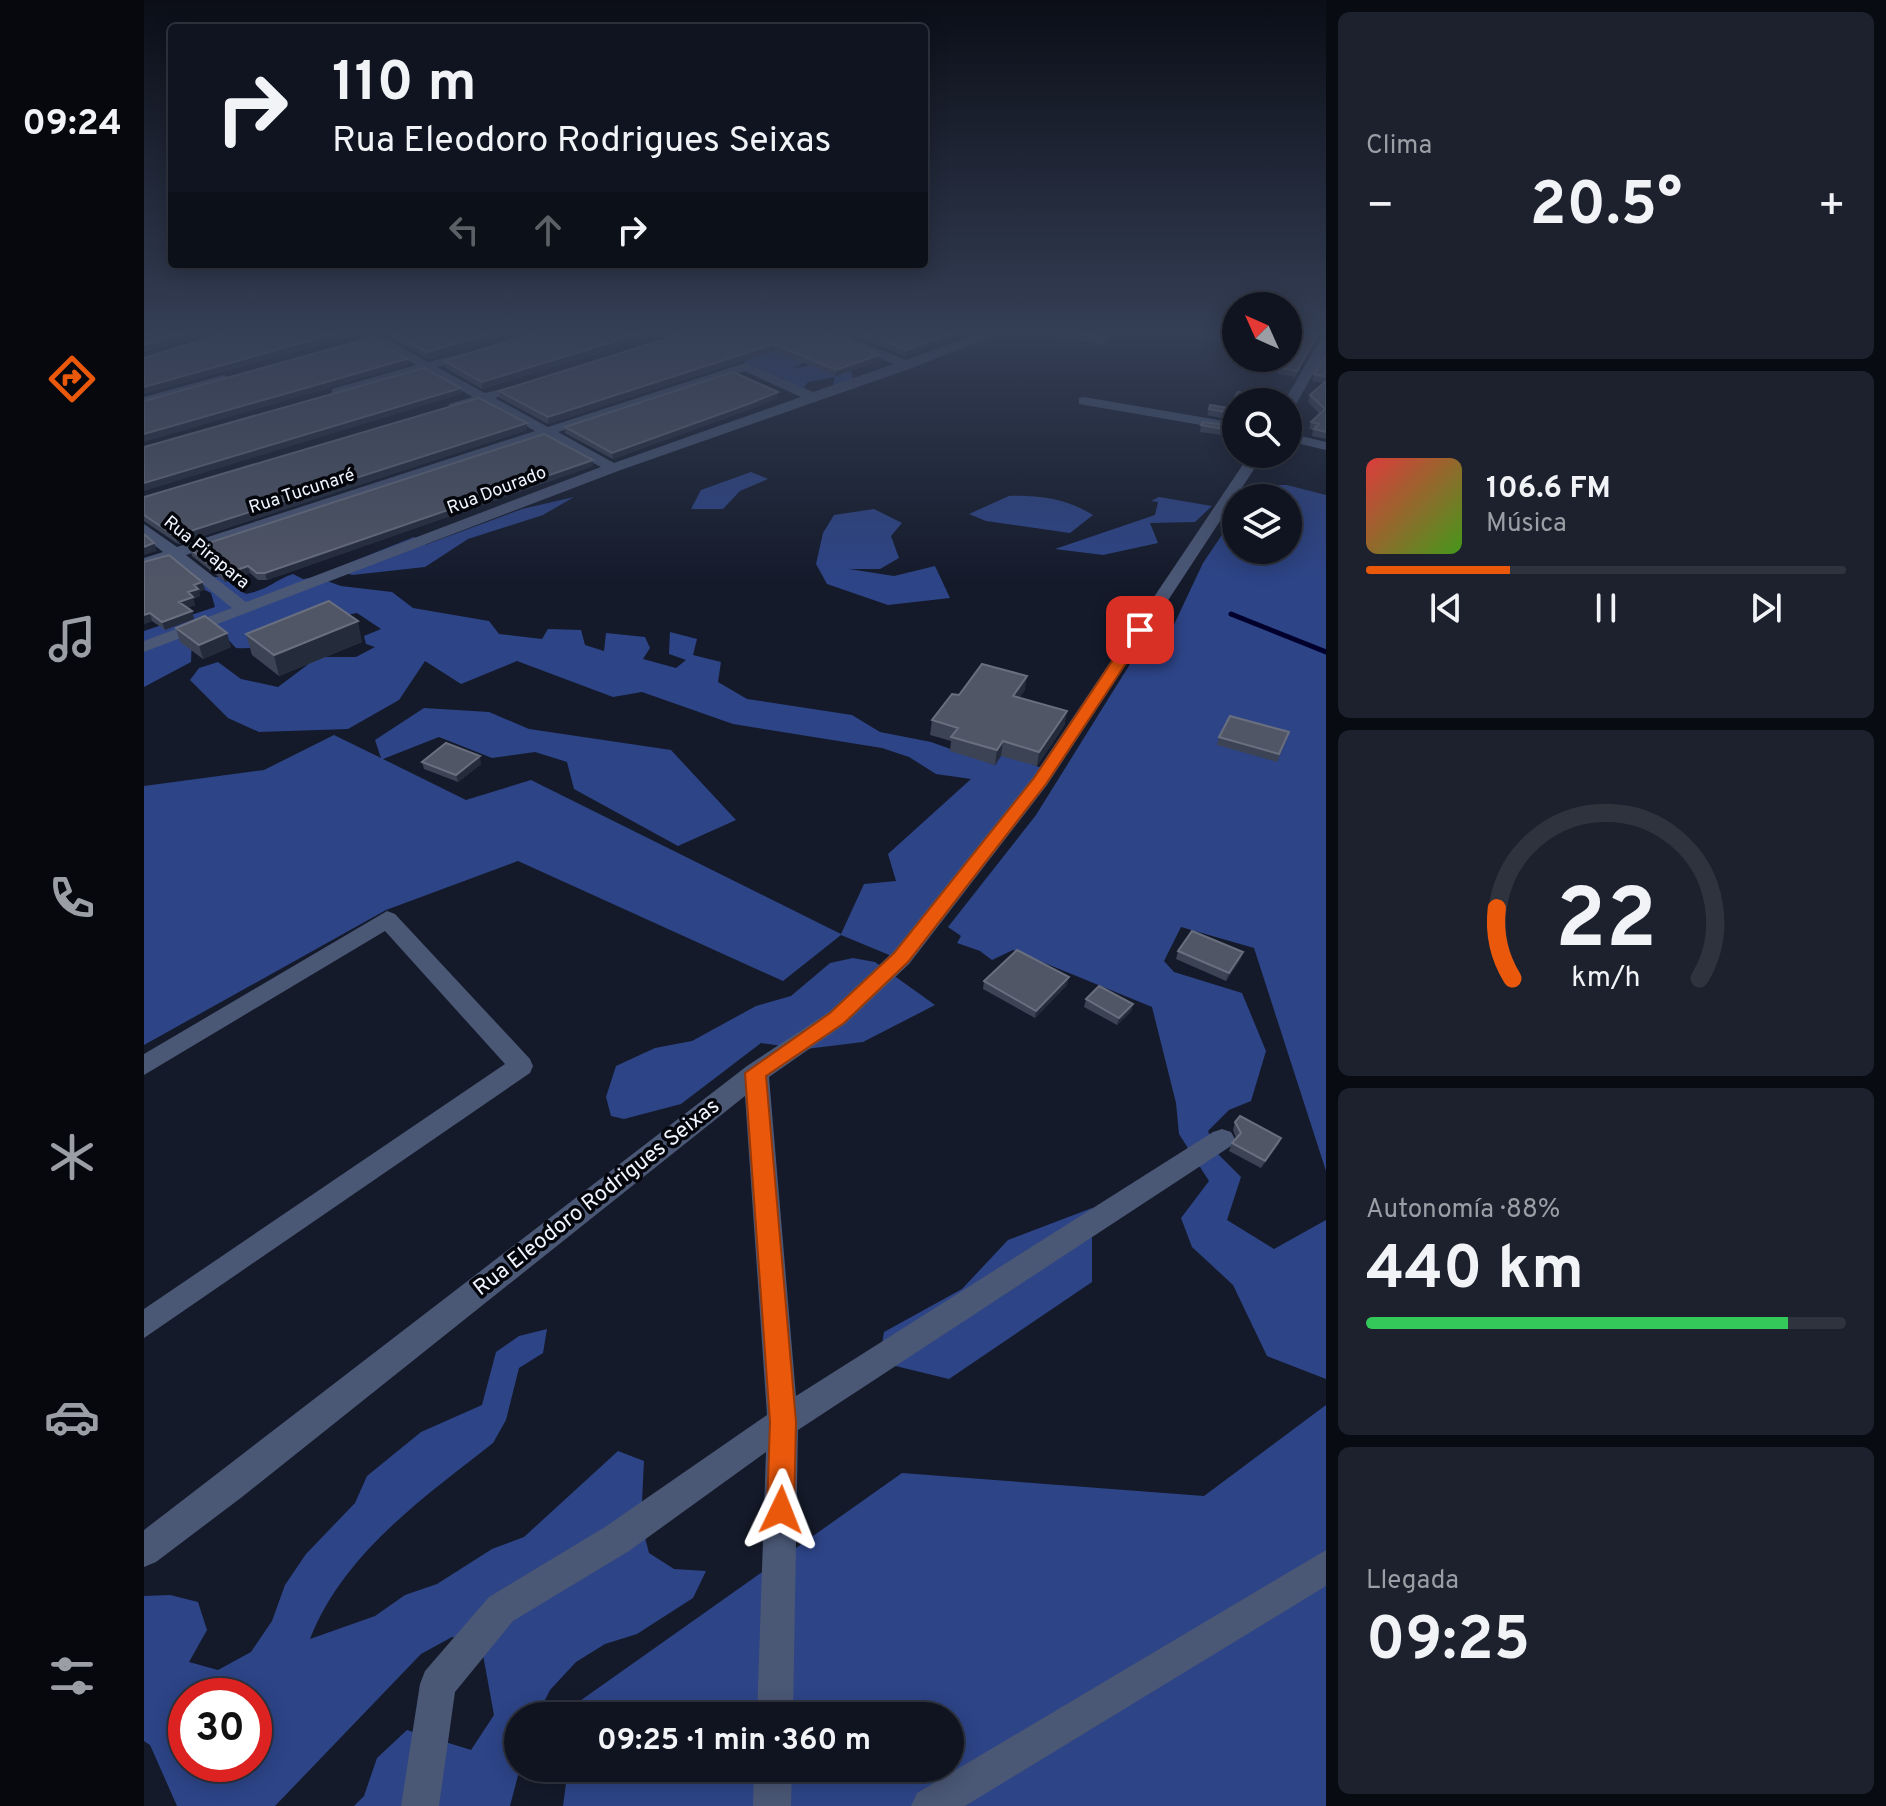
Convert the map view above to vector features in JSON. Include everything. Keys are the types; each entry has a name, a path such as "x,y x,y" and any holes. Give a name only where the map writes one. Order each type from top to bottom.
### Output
{"street":[{"path":"516,414 613,468"},
{"name":"Rua Tucunaré","path":"144,563 598,414"},
{"name":"Rua Dourado","path":"144,647 613,468 768,414"},
{"path":"1162,414 1222,425"},
{"path":"1302,440 1326,446"},
{"name":"Rua Eleodoro Rodrigues Seixas","path":"144,1550 231,1486 756,1073 837,1018 901,958 1040,781 1248,468"},
{"name":"Rua Pirapara","path":"144,529 244,609"},
{"path":"144,1066 387,919 521,1066 144,1325"},
{"path":"756,1073 783,1422 775,1702"},
{"path":"420,1806 438,1684 501,1609 617,1539 783,1422 1222,1139"},
{"path":"930,1806 1326,1567"},
{"path":"772,1806 773,1782"}],"shaded area":[{"path":"751,472 768,479 740,491 723,509 691,509 701,490"},
{"path":"1302,489 1326,495 1326,1171 1254,948 1181,927 1164,961 1174,972 1242,993 1266,1051 1251,1101 1229,1110 1208,1131 1217,1153 1241,1177 1227,1220 1274,1249 1326,1220 1326,1379 1267,1356 1233,1285 1192,1247 1181,1218 1209,1181 1179,1134 1176,1103 1152,1007 1013,950 992,960 980,951 957,943 961,936 948,927 1036,815 1130,664 1170,633 1203,563 1222,535 1222,564 1302,564"},
{"path":"1009,496 1053,499 1093,515 1070,533 986,521 969,514"},
{"path":"574,497 543,515 468,539 425,567 352,575 334,569 414,537 425,545 522,509"},
{"path":"1159,497 1212,506 1195,522 1150,523 1158,543 1103,555 1055,549 1155,515 1158,502 1151,501"},
{"path":"874,509 902,523 891,536 899,558 880,569 849,569 894,576 935,566 950,598 888,605 827,584 816,564 823,533 834,515"},
{"path":"293,574 303,579 316,577 341,586 392,592 413,608 489,621 499,634 542,639 548,629 581,630 585,645 604,651 606,633 645,637 650,648 643,659 676,668 686,660 669,654 670,632 697,639 693,655 721,662 718,682 747,699 852,715 880,732 931,742 995,765 1003,752 1039,767 1050,763 894,957 841,935 783,981 518,861 386,910 144,1045 144,786 264,770 334,735 381,758 375,740 424,708 489,712 529,729 671,750 736,820 678,846 574,789 567,762 535,752 492,758 439,737 383,759 466,800 531,780 841,934 864,884 896,881 888,854 971,779 936,774 909,757 882,748 733,724 642,692 613,697 517,661 461,684 425,661 399,700 348,729 259,732 228,718 190,680 199,668 218,662 241,679 278,687 318,657 356,657 375,647 366,644 364,636 381,629 357,613 281,641 251,648 236,648 220,631 192,638 191,662 144,687 144,631 215,607 211,593 197,586 201,577 230,577 232,585 246,594"},
{"path":"853,958 875,962 935,1005 863,1042 806,1049 761,1043 681,1104 624,1119 611,1116 606,1097 616,1066 655,1048 692,1041 756,1006 791,996 830,963"},
{"path":"1092,1208 1092,1282 949,1379 879,1362 884,1332 962,1289 1008,1240"},
{"path":"547,1329 543,1353 519,1368 506,1420 493,1443 413,1507 364,1554 324,1608 310,1639 375,1616 405,1595 437,1584 492,1549 524,1537 618,1451 644,1461 641,1522 649,1553 674,1569 706,1571 693,1598 637,1634 605,1644 576,1662 550,1690 544,1702 504,1702 504,1782 516,1782 510,1806 354,1806 364,1796 377,1758 407,1730 471,1750 494,1715 481,1644 452,1637 421,1654 275,1806 177,1806 150,1745 144,1741 144,1596 170,1595 198,1602 207,1630 189,1662 218,1670 251,1652 272,1621 285,1585 306,1554 355,1503 367,1476 421,1432 482,1405 496,1352 519,1336"},
{"path":"1326,1405 1326,1806 563,1806 566,1782 964,1782 964,1702 578,1702 902,1473 1204,1496"}],"building":[{"path":"144,414 213,414 144,434"},
{"path":"260,414 373,414 144,483 144,447"},
{"path":"424,414 510,414 527,423 175,536 144,515 144,497"},
{"path":"604,414 720,414 612,453 565,427"},
{"path":"1319,414 1326,414 1326,432 1314,429 1319,424 1311,422"},
{"path":"1203,422 1222,425 1222,429 1201,425"},
{"path":"544,434 593,460 265,573 257,573 248,566 223,575 190,549"},
{"path":"144,534 154,543 144,547"},
{"path":"169,555 202,582 194,585 198,589 188,592 193,597 179,602 192,611 162,622 150,613 144,615 144,562"},
{"path":"329,601 358,621 274,655 246,634"},
{"path":"205,616 227,633 199,645 176,628"},
{"path":"982,664 1027,676 1013,696 1067,711 1039,752 1003,741 997,750 951,737 958,728 932,720 952,694 959,695"},
{"path":"1230,716 1289,732 1279,754 1219,737"},
{"path":"446,743 480,756 456,775 422,762"},
{"path":"1192,931 1243,952 1229,973 1178,951"},
{"path":"1017,950 1069,977 1036,1011 984,981"},
{"path":"1099,986 1133,1004 1119,1018 1086,999"},
{"path":"1240,1116 1281,1138 1265,1161 1232,1143 1241,1133 1235,1122"}],"waterway":[{"path":"1231,614 1326,652"}],"route":[{"path":"781,1510 783,1422 756,1073 837,1018 901,958 1040,781 1140,630"}]}
